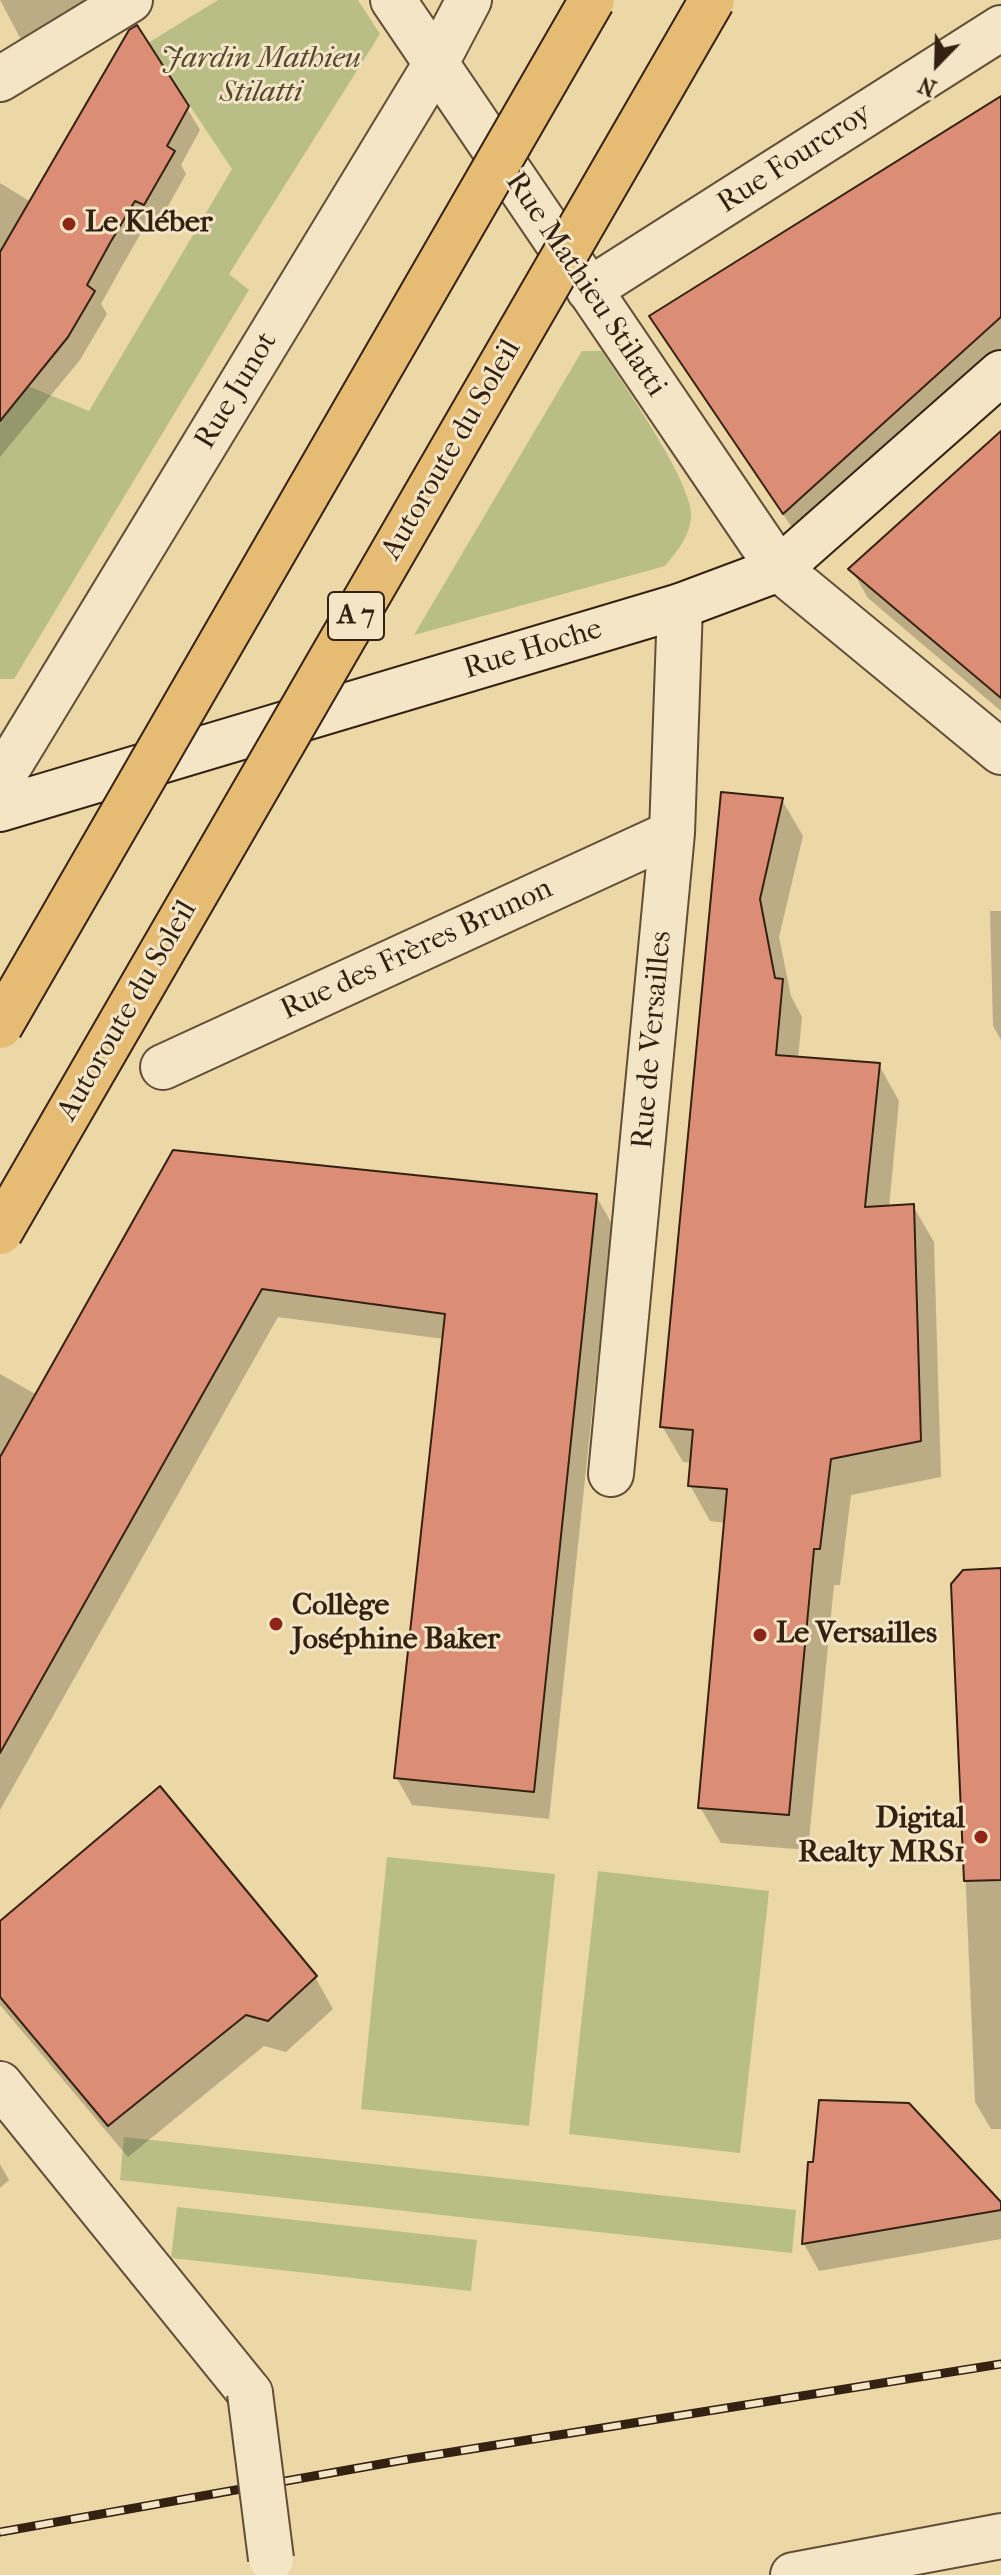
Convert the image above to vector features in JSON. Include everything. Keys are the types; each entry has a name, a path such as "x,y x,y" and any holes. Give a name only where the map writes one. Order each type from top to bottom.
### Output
{"highway":[{"path":"0,1026 592,0"},
{"name":"Autoroute du Soleil","path":"0,1232 712,0"}],"street":[{"path":"0,79 130,0"},
{"name":"Rue Mathieu Stilatti","path":"393,0 779,569 1001,752"},
{"name":"Rue Junot","path":"0,781 435,65 469,0"},
{"name":"Rue Fourcroy","path":"589,290 1001,28"},
{"name":"Rue Hoche","path":"0,809 680,606 779,569 1001,373"},
{"name":"Rue de Versailles","path":"611,1474 672,833 680,606"},
{"name":"Rue des Frères Brunon","path":"163,1067 672,833"},
{"path":"0,2084 250,2393 274,2567"},
{"path":"793,2575 1001,2536"}],"green space":[{"name":"Jardin Mathieu Stilatti","path":"218,0 358,0 380,34 229,274 249,290 14,679 0,679 0,421 28,386 89,411 232,169 148,43"},
{"path":"582,351 602,351 682,483 691,519 681,544 665,566 414,635"},
{"path":"387,1857 555,1874 529,2126 361,2109"},
{"path":"598,1871 769,1891 740,2153 569,2134"},
{"path":"124,2137 796,2210 792,2253 120,2180"},
{"path":"177,2207 477,2240 471,2291 171,2258"}],"building":[{"name":"Le Kléber","path":"137,25 189,106 167,146 175,151 144,205 135,201 110,243 87,285 95,291 68,337 0,421 0,252 129,30"},
{"path":"1001,96 1001,317 783,514 649,316"},
{"path":"1001,431 1001,698 848,569"},
{"path":"721,792 783,798 760,899 775,978 783,979 776,1055 880,1063 865,1207 914,1204 921,1441 831,1459 820,1549 814,1549 789,1815 698,1808 727,1489 688,1486 693,1430 660,1427"},
{"path":"173,1150 597,1194 534,1792 394,1778 445,1314 262,1289 0,1753 0,1457"},
{"name":"Digital Realty MRS1","path":"1001,1568 1001,1880 964,1881 951,1584 963,1570"},
{"path":"160,1786 317,1976 268,2021 246,2015 108,2126 0,1997 0,1921"},
{"path":"819,2100 909,2103 1001,2202 1001,2210 802,2244 808,2162 813,2162"}],"railway":[{"path":"0,2532 409,2459 1001,2364"}],"place":[{"name":"Le Kléber","path":"69,224"},
{"name":"Collège Joséphine Baker","path":"276,1624"},
{"name":"Le Versailles","path":"760,1635"},
{"name":"Digital Realty MRS1","path":"981,1837"}]}
